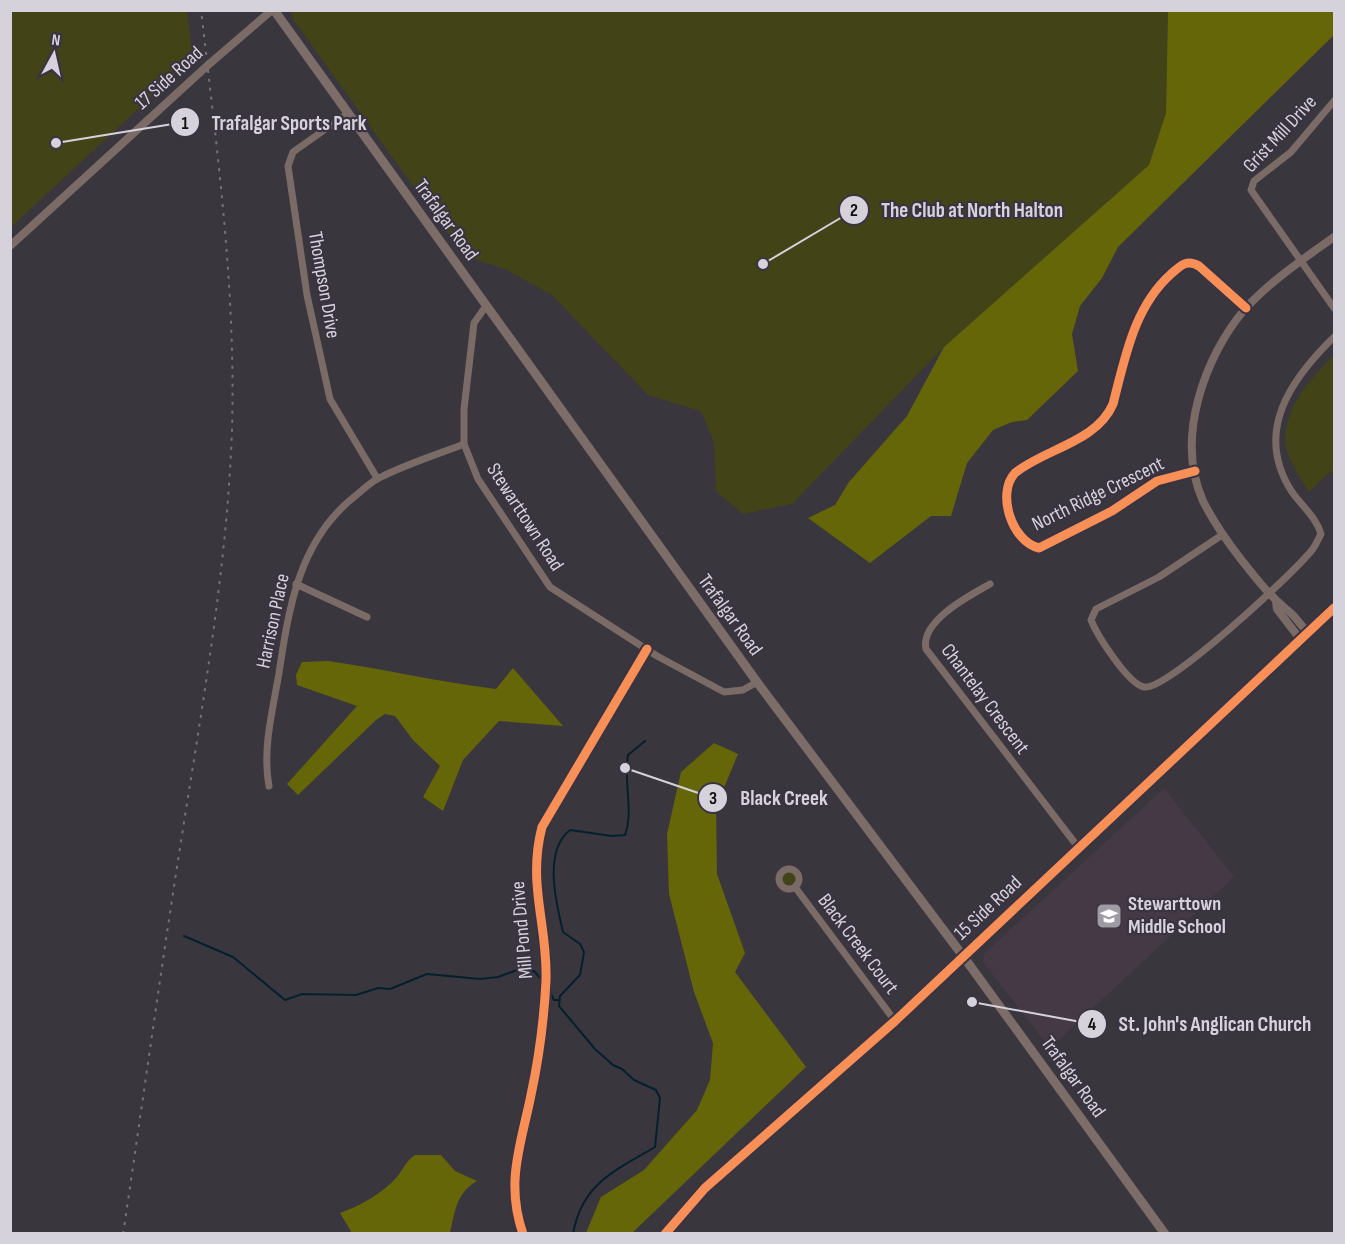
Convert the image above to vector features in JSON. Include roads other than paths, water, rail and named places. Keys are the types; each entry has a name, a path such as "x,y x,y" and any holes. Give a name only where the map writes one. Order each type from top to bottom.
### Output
{"main road":[{"name":"Trafalgar Road","path":"273,10 757,682 963,956 1165,1233"}],"street":[{"name":"17 Side Road","path":"10,246 207,66 273,10"},
{"name":"Grist Mill Drive","path":"1335,101 1291,152 1254,181 1251,190 1335,308"},
{"name":"Thompson Drive","path":"347,114 293,152 288,166 307,295 330,399 377,478"},
{"path":"1308,632 1288,610 1268,594 1222,534 1203,499 1195,471 1193,433 1200,392 1218,348 1246,308 1300,261 1335,237"},
{"name":"North Ridge Crescent","path":"1195,471 1156,481 1112,511 1039,548 1028,544 1022,536 1005,501 1008,481 1015,472 1073,441 1101,422 1110,412 1137,321 1159,286 1182,264 1188,262 1199,266 1246,308"},
{"name":"Stewarttown Road","path":"486,306 474,323 464,408 464,444 478,479 488,496 550,587 660,658 724,692 743,690 757,682"},
{"path":"1222,534 1159,577 1096,609 1091,620 1096,633 1134,682 1143,687 1154,687 1203,652 1268,594 1312,549 1321,534 1318,524 1287,482 1279,463 1275,436 1278,416 1286,397 1315,355 1335,337"},
{"name":"Harrison Place","path":"269,786 265,767 288,614 296,584 315,539 338,509 377,478 464,444"},
{"path":"296,584 367,616"},
{"name":"Chantelay Crescent","path":"990,584 966,597 929,628 924,639 926,649 1078,848"},
{"path":"1276,602 1277,609 1300,639"},
{"name":"15 Side Road","path":"665,1233 705,1188 895,1021 1335,608"},
{"name":"Mill Pond Drive","path":"523,1233 513,1192 515,1164 531,1094 546,981 545,943 536,892 535,852 542,827 646,649"},
{"name":"Black Creek Court","path":"795,887 895,1021"}],"waterway":[{"path":"573,1234 577,1217 592,1190 602,1180 655,1147 660,1098 656,1090 634,1080 595,1049 559,1006 560,996 580,975 584,952 580,944 563,932 555,893 554,864 562,839 570,830 612,836 625,835 629,816 628,755 645,741"},
{"path":"184,936 233,957 285,1000 302,994 356,995 378,988 390,989 427,974 480,979 498,977 517,970 534,971 543,981"},
{"path":"548,988 554,1000 559,1000"}],"railway":[{"path":"123,1234 206,684 220,583 229,481 232,377 228,272 219,167 201,10"}],"place":[{"name":"Trafalgar Sports Park","path":"56,143"},
{"name":"The Club at North Halton","path":"763,264"},
{"name":"Black Creek","path":"625,768"},
{"name":"Stewarttown Middle School","path":"1109,916"},
{"name":"St. John's Anglican Church","path":"972,1002"}]}
